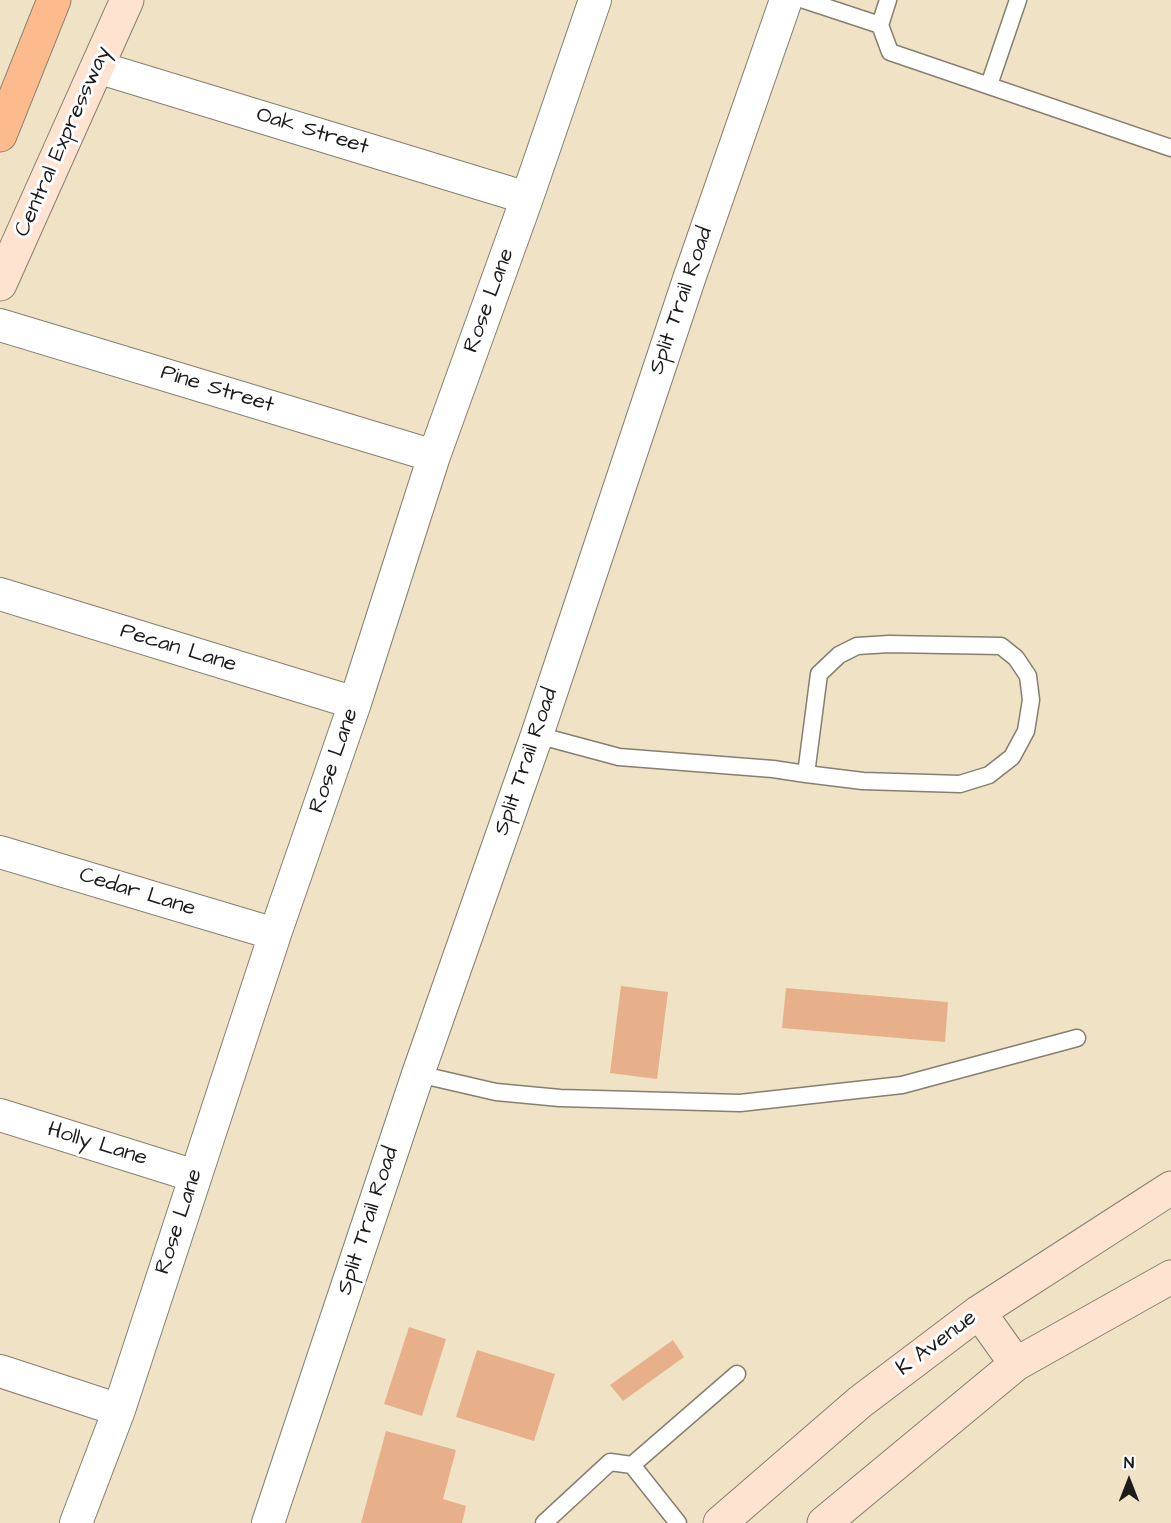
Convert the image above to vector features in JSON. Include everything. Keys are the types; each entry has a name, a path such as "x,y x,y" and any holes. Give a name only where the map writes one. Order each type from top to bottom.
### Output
{"highway":[{"path":"0,135 54,0"}],"main road":[{"name":"Central Expressway","path":"0,284 127,0"},
{"name":"K Avenue","path":"720,1523 860,1402 979,1312 1171,1188"},
{"path":"824,1523 1016,1364 1171,1277"},
{"path":"979,1312 1016,1364"}],"street":[{"name":"Rose Lane","path":"76,1523 119,1410 275,934 355,703 434,456 595,0"},
{"name":"Split Trail Road","path":"268,1523 418,1074 537,735 689,279 786,0"},
{"name":"Oak Street","path":"97,67 527,198"},
{"name":"Pine Street","path":"0,325 434,456"},
{"name":"Pecan Lane","path":"0,594 355,703"},
{"name":"Cedar Lane","path":"0,852 275,934"},
{"name":"Holly Lane","path":"0,1115 195,1176"},
{"path":"0,1371 119,1410"}],"lane":[{"path":"804,0 880,25"},
{"path":"888,0 880,25 890,52 1171,148"},
{"path":"989,85 1018,0"},
{"path":"537,735 619,757 772,769 806,774 863,781 960,784 989,775 1012,758 1026,731 1031,700 1028,676 1016,658 1001,645 857,646 838,655 819,674 806,774"},
{"path":"418,1074 496,1092 550,1097 740,1102 902,1085 1077,1038"},
{"path":"632,1465 737,1374"},
{"path":"544,1523 610,1462 632,1465 678,1523"}],"building":[{"path":"621,986 668,992 657,1079 610,1073"},
{"path":"786,988 948,1002 945,1042 782,1028"},
{"path":"409,1327 446,1339 422,1416 384,1404"},
{"path":"673,1340 684,1357 623,1401 610,1385"},
{"path":"477,1350 555,1374 534,1441 456,1417"},
{"path":"386,1431 456,1450 443,1499 466,1506 462,1523 361,1523"}]}
